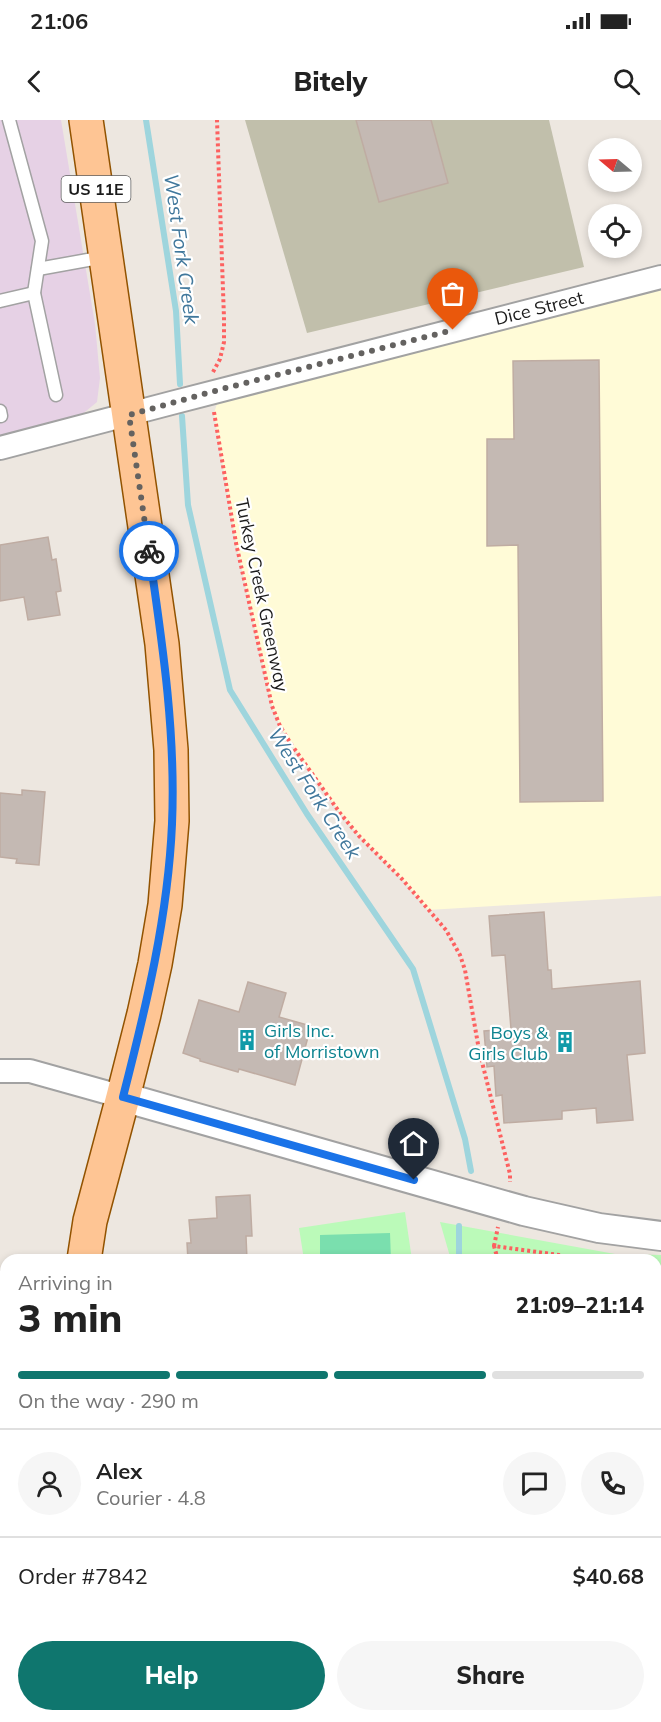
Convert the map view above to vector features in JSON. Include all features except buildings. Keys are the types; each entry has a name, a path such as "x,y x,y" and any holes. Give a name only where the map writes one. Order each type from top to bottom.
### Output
{"main road":[{"name":"US 11E","path":"85,1254 90,1221 155,964 165,905 172,821 168,698 161,633 86,120"}],"street":[{"name":"Dice Street","path":"0,448 661,277"},
{"path":"0,1071 30,1071 524,1211 599,1228 661,1236"}],"lane":[{"path":"9,120 42,241 34,293 56,395"},
{"path":"38,269 106,257"},
{"path":"0,301 34,293"}],"path":[{"name":"Turkey Creek Greenway","path":"218,120 224,342 220,359 210,382 236,543 272,706 291,744 340,813 358,836 402,879 446,930 460,955 465,970 479,1050 510,1174 508,1189"},
{"path":"496,1254 494,1246 500,1222"},
{"path":"494,1246 552,1254"}],"shaded area":[{"path":"0,120 61,120 95,324 100,378 97,402 80,416 0,437"},
{"path":"245,120 549,120 584,267 307,333"},
{"path":"661,277 661,896 428,910 340,813 291,744 272,706 236,543 214,413 222,389"}],"green space":[{"path":"405,1212 411,1254 303,1254 299,1228"},
{"path":"440,1222 615,1254 449,1254"},
{"path":"390,1233 391,1254 320,1254 320,1235"}],"waterway":[{"name":"West Fork Creek","path":"146,120 176,311 180,384"},
{"name":"West Fork Creek","path":"182,416 188,505 230,690 307,814 413,969 465,1139 471,1171"},
{"name":"West Fork Creek","path":"459,1226 459,1254"}],"way so far":[{"path":"149,551 129,415 453,330"}],"place":[{"name":"Girls Inc. of Morristown","path":"247,1040"},
{"name":"Boys & Girls Club","path":"565,1042"}],"route":[{"path":"149,551 168,698 172,821 165,905 155,964 123,1097 414,1180"}]}
